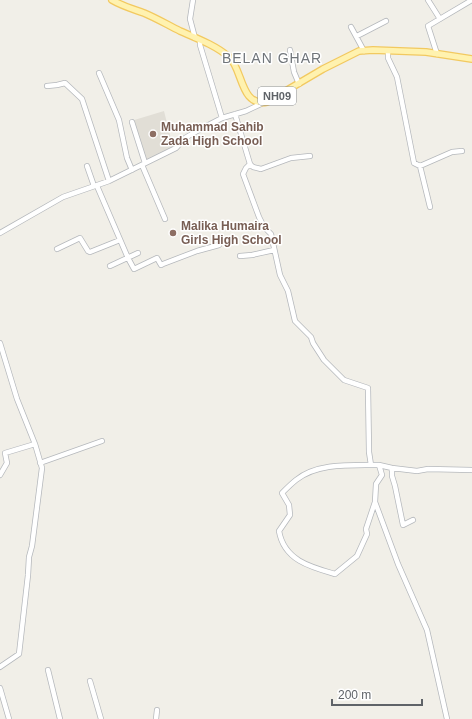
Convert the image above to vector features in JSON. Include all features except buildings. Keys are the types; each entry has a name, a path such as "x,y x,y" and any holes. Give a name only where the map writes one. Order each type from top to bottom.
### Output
{"main road":[{"name":"NH09","path":"112,0 213,46 230,57 235,63 246,91 253,100 260,103 263,103 299,84 323,69 359,51 373,50 437,54 472,59"}],"street":[{"path":"193,0 190,19 200,45 222,118"},
{"path":"428,0 440,19"},
{"path":"437,54 428,26 464,2 472,0"},
{"path":"357,36 386,21"},
{"path":"351,27 364,51"},
{"path":"290,50 294,72 299,84"},
{"path":"388,51 388,58 396,77 414,163 420,166 430,207"},
{"path":"99,73 119,120 126,152 132,170"},
{"path":"47,86 57,86 65,83 82,99 109,181"},
{"path":"0,233 63,198 109,181 176,148 185,138 222,118 263,103"},
{"path":"235,114 250,164 253,168 261,169 291,158 310,156"},
{"path":"132,122 144,164 165,219"},
{"path":"420,166 452,152 462,151"},
{"path":"250,164 243,174 259,217 271,234 280,275 288,291 295,321 311,337 313,343 324,360 344,380 368,388 369,452 371,465"},
{"path":"87,166 134,269 157,258 161,265 197,251 219,245"},
{"path":"57,249 80,238 90,252 120,240"},
{"path":"240,256 274,250"},
{"path":"110,266 138,253"},
{"path":"0,344 22,413 35,444 42,468 40,494 29,557 19,654 0,667"},
{"path":"40,464 102,441"},
{"path":"0,475 7,463 6,453 35,444"},
{"path":"379,465 382,475 376,484 375,502 366,529 367,534 357,556 335,574 314,568 297,559 286,549 281,540 279,531 290,515 289,505 282,493 296,480 318,469 354,465 379,465 417,471 428,469 472,470"},
{"path":"392,468 392,476 403,525 413,520"},
{"path":"375,502 398,564 427,630 447,719"},
{"path":"48,670 60,719"},
{"path":"90,682 101,719"},
{"path":"0,688 9,719"},
{"path":"156,719 157,710"}],"shaded area":[{"name":"Muhammad Sahib Zada High School","path":"164,111 173,147 145,161 131,121"}],"place":[{"name":"Muhammad Sahib Zada High School","path":"153,134"},
{"name":"Malika Humaira Girls High School","path":"173,233"}],"district":[{"name":"BELAN GHAR","path":"272,58"}]}
